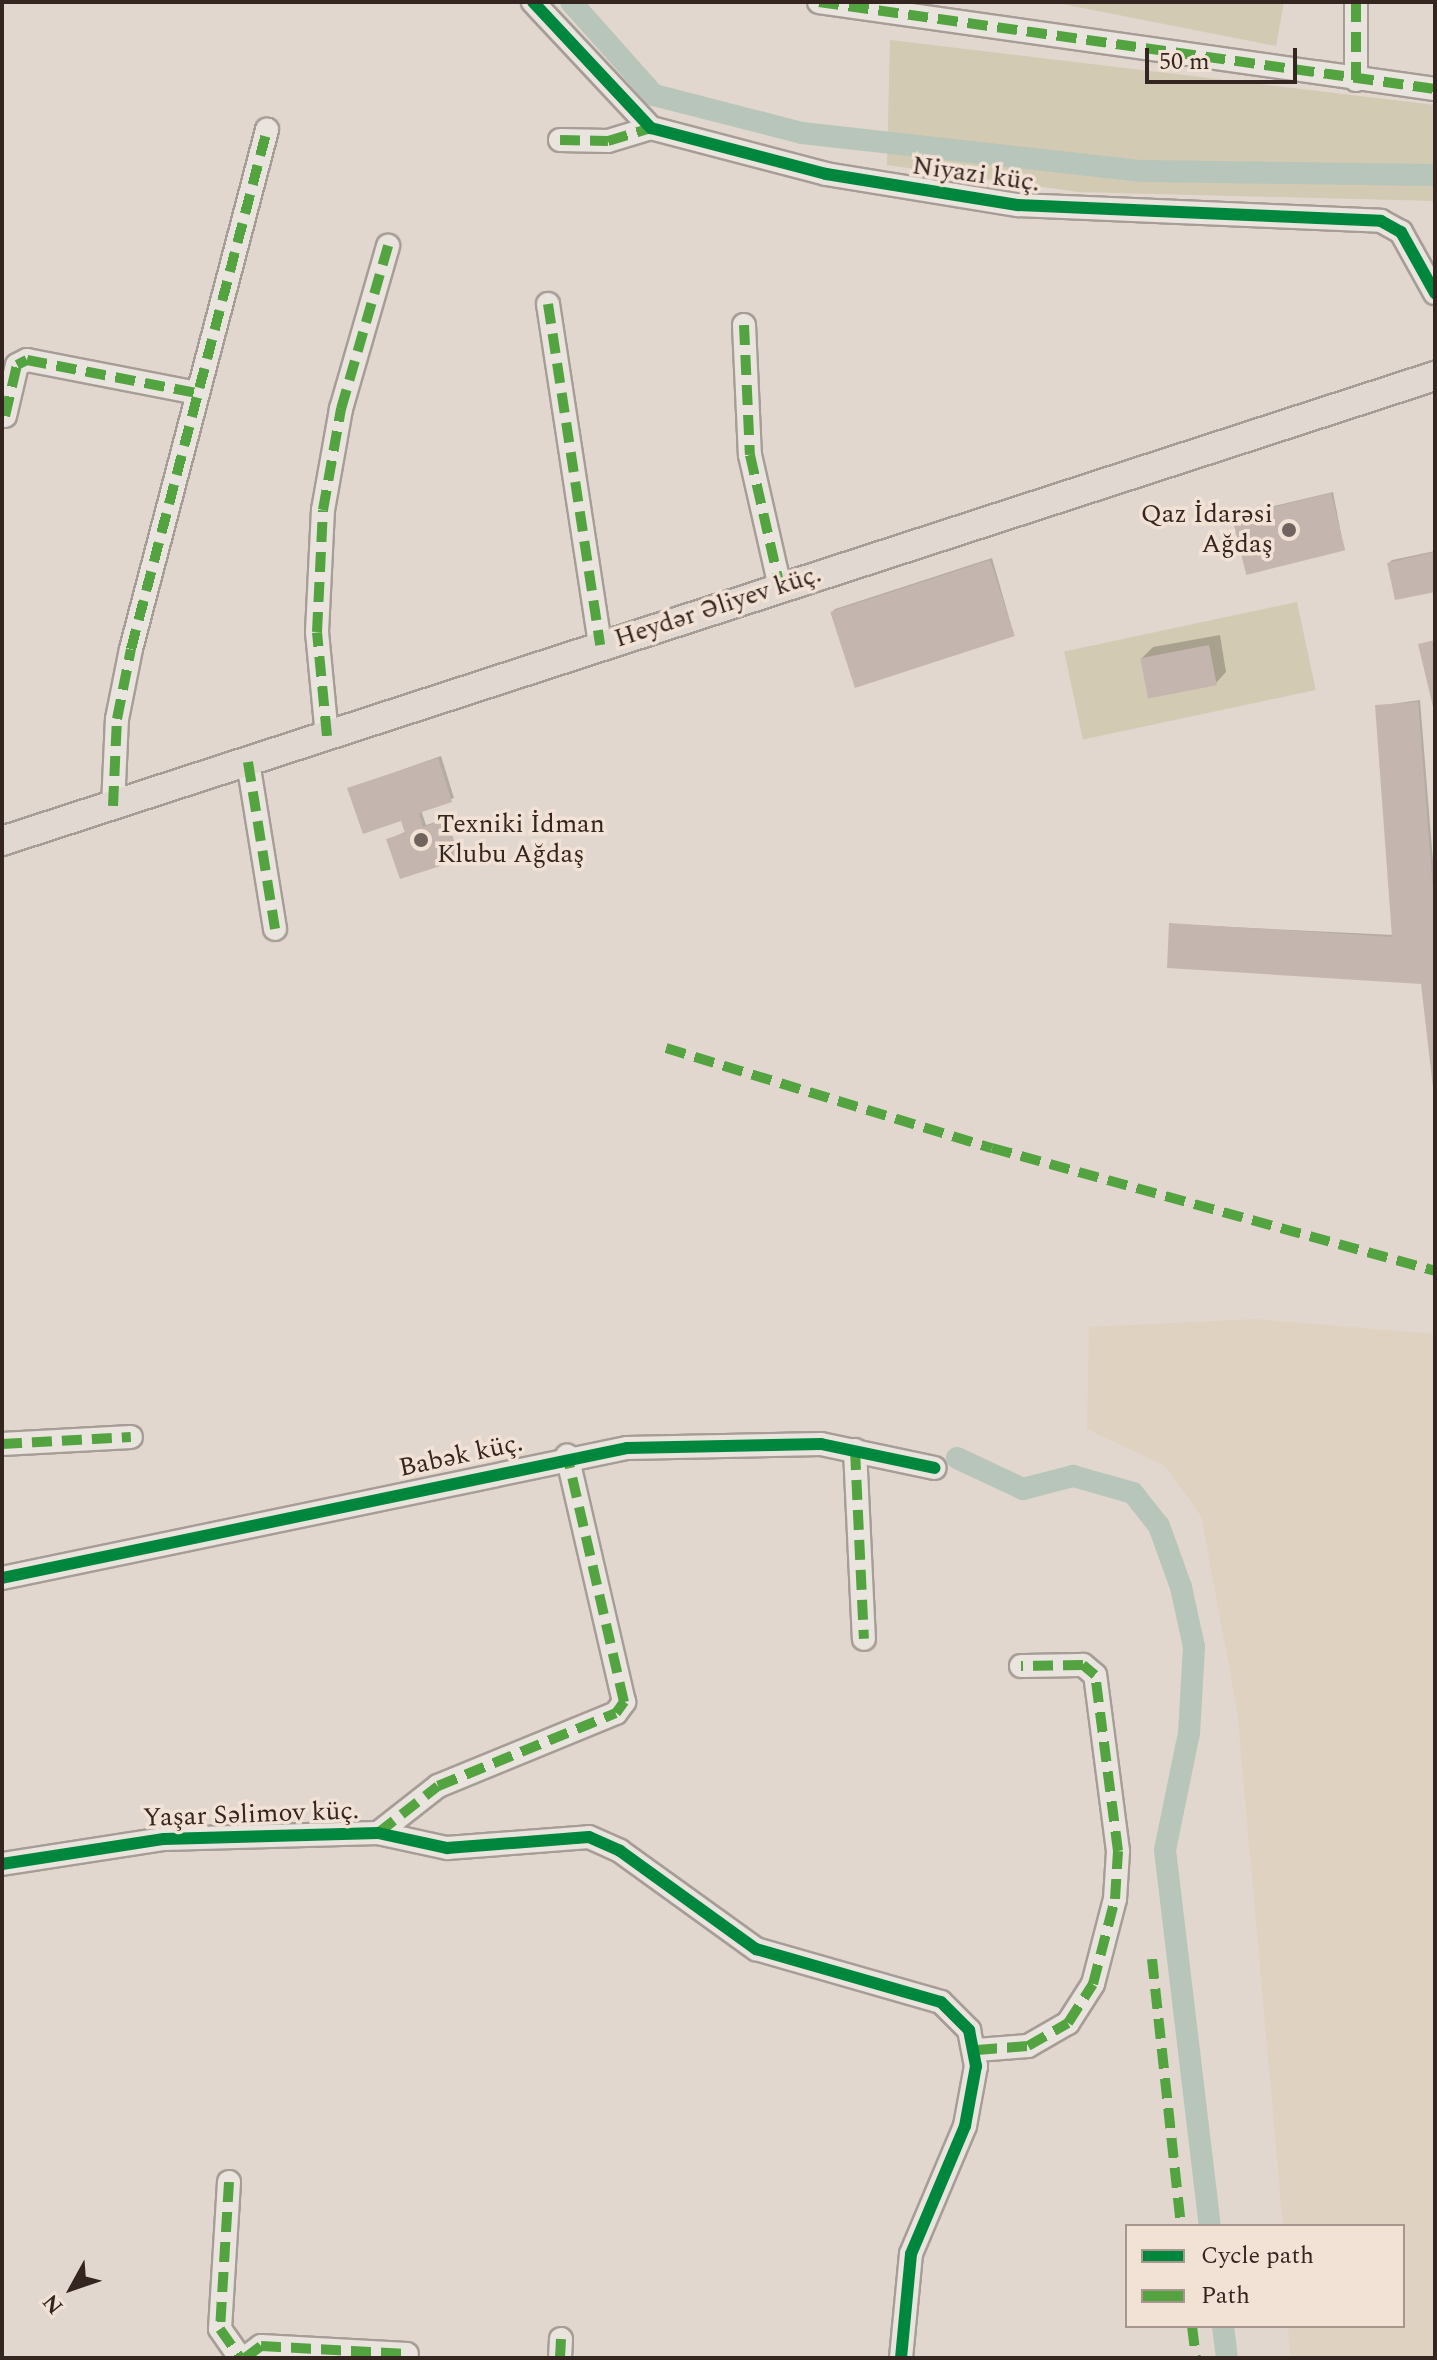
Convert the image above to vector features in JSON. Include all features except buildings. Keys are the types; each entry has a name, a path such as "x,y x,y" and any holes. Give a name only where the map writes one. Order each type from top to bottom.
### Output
{"main road":[{"name":"Heydər Əliyev küç.","path":"2,841 1435,376"}],"street":[{"path":"533,2 651,128 608,141 560,140"},
{"path":"819,2 1435,89"},
{"path":"1356,2 1356,80"},
{"name":"Niyazi küç.","path":"651,128 826,174 1018,205 1381,221 1401,232 1435,293"},
{"path":"113,806 114,744 131,649 267,130"},
{"path":"327,736 317,632 323,510 341,409 388,246"},
{"path":"548,304 600,645"},
{"path":"744,325 750,455 780,587"},
{"path":"5,416 17,365 27,360 196,393"},
{"path":"248,762 275,929"},
{"path":"2,1444 131,1437"},
{"name":"Babək küç.","path":"2,1578 567,1456 732,1442 855,1450 935,1468"},
{"path":"855,1450 864,1639"},
{"path":"378,1833 438,1786 616,1713 624,1702 567,1456"},
{"path":"901,2358 911,2254 965,2126 977,2050 1028,2046 1068,2023 1093,1984 1115,1899 1118,1851 1095,1675 1083,1665 1021,1666"},
{"name":"Yaşar Səlimov küç.","path":"2,1864 164,1839 378,1833 447,1848 568,1835 604,1843 756,1949 941,2002 958,2015 977,2050"},
{"path":"229,2182 220,2329 242,2358 261,2346 407,2354"}],"shaded area":[{"path":"1052,2 1284,2 1276,46"},
{"path":"890,40 1435,105 1435,201 1079,192 887,165"},
{"path":"1297,602 1316,690 1083,740 1064,651"},
{"path":"1254,1319 1435,1334 1435,2358 1290,2358 1288,2328 1405,2328 1405,2224 1283,2224 1237,1710 1201,1516 1165,1466 1087,1429 1089,1327"}],"waterway":[{"path":"571,2 654,95 802,133 1140,171 1435,175"},
{"path":"957,1458 1023,1489 1073,1476 1133,1493 1159,1526 1181,1587 1194,1647 1189,1733 1165,1850 1210,2224"},
{"path":"1223,2328 1227,2358"}],"marked path":[{"path":"819,2 1435,89"},
{"path":"1356,2 1356,80"},
{"path":"560,140 608,141 651,128"},
{"path":"113,806 117,719 131,649 267,130"},
{"path":"327,736 317,632 323,510 341,409 388,246"},
{"path":"548,304 600,645"},
{"path":"744,325 750,455 780,587"},
{"path":"5,416 17,365 27,360 196,393"},
{"path":"248,762 275,929"},
{"path":"666,1048 992,1148 1435,1271"},
{"path":"2,1444 131,1437"},
{"path":"855,1450 864,1639"},
{"path":"378,1833 438,1786 616,1713 624,1702 567,1456"},
{"path":"977,2050 1028,2046 1068,2023 1093,1984 1115,1899 1118,1851 1095,1675 1083,1665 1021,1666"},
{"path":"1152,1959 1181,2224"},
{"path":"229,2182 220,2329 240,2358"},
{"path":"1192,2328 1196,2358"},
{"path":"560,2358 561,2339"},
{"path":"245,2358 261,2346 407,2354"}],"cycle path":[{"path":"533,2 651,128 826,174 1018,205 1381,221 1401,232 1435,293"},
{"path":"2,1578 627,1448 821,1444 935,1468"},
{"path":"2,1864 164,1839 378,1833 447,1848 589,1837 620,1851 756,1949 941,2002 969,2030 976,2066 965,2126 911,2254 901,2358"}],"place":[{"name":"Qaz İdarəsi Ağdaş","path":"1289,530"},
{"name":"Texniki İdman Klubu Ağdaş","path":"421,840"}]}
